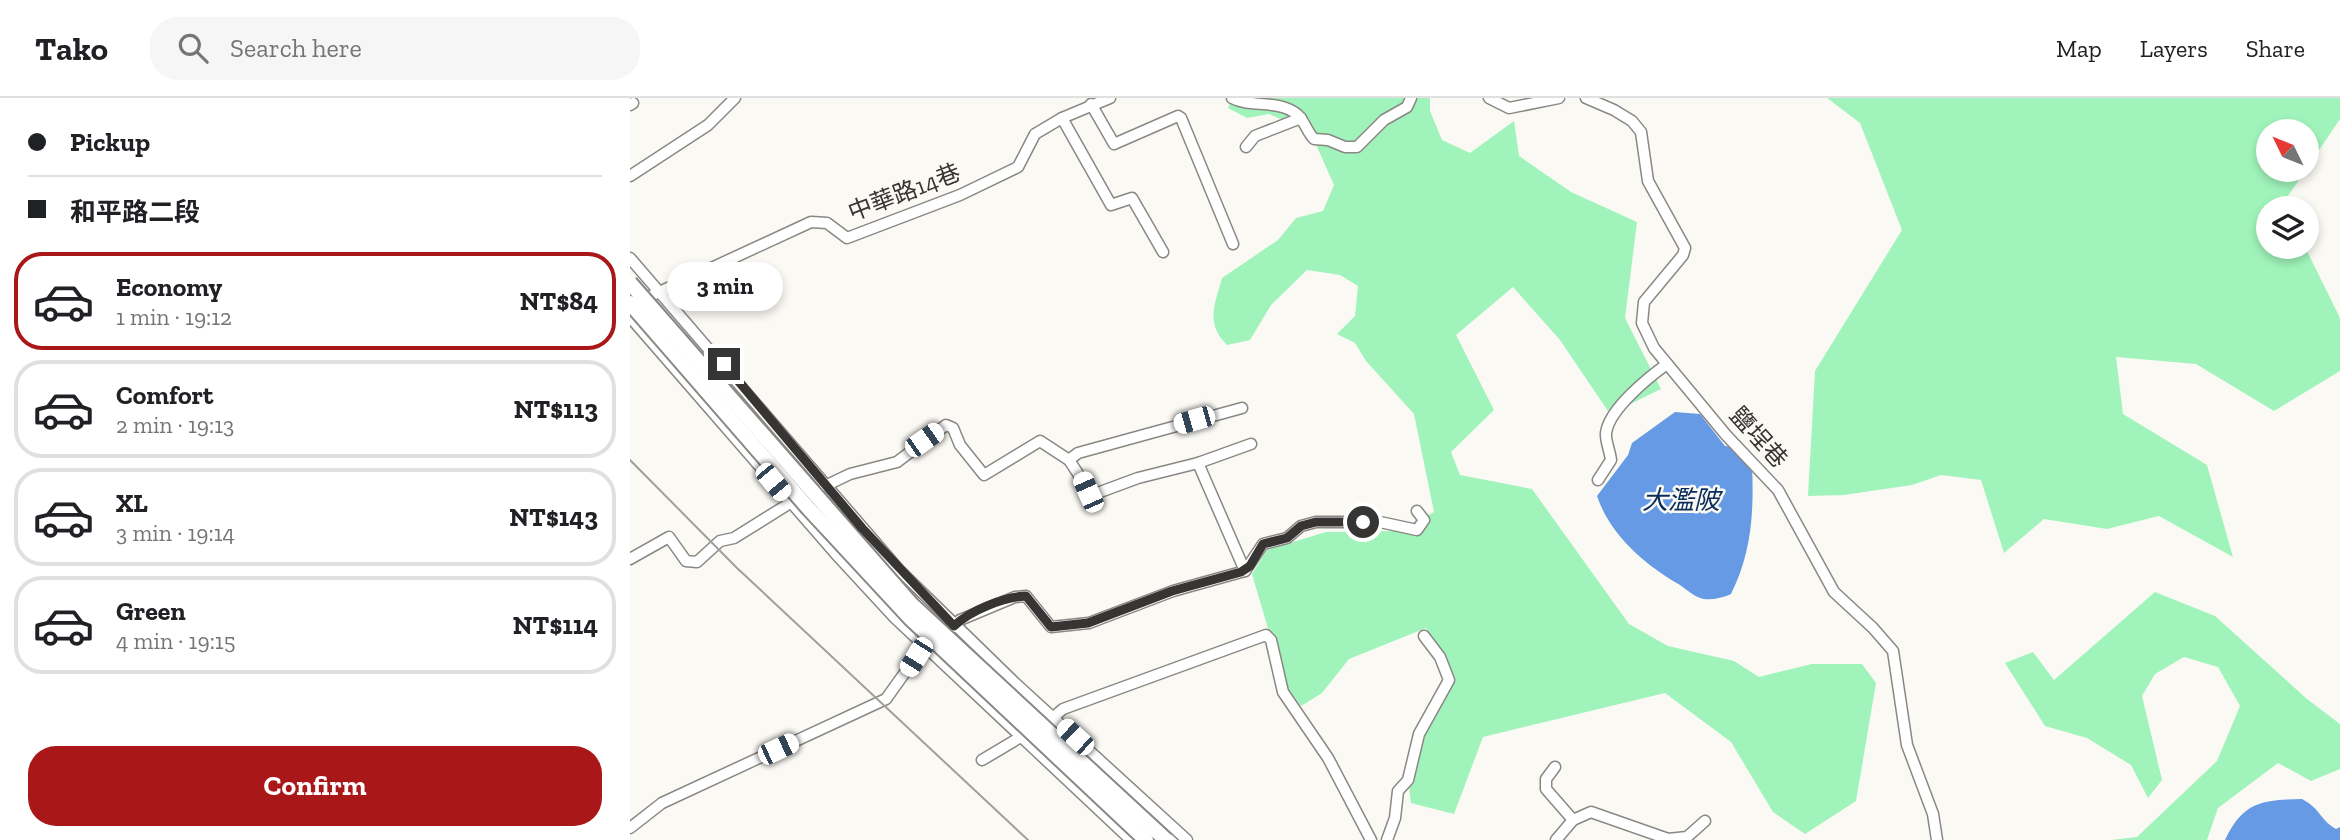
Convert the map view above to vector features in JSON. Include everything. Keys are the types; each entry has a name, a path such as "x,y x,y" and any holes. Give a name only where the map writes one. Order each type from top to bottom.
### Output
{"highway":[{"path":"630,283 912,605 1166,840"},
{"path":"630,305 809,509 911,619 1146,840"}],"street":[{"path":"630,176 708,124 735,98"},
{"name":"中華路14巷","path":"630,305 811,222 827,223 847,238 960,195 1018,167 1035,134 1091,104 1110,98"},
{"path":"1232,98 1278,107 1301,118 1314,139 1328,140 1345,147 1357,147 1384,120 1407,107 1411,98"},
{"path":"1489,98 1509,108 1559,98"},
{"name":"鹽埕巷","path":"1586,98 1632,121 1641,132 1648,181 1683,242 1683,255 1648,293 1642,311 1645,332 1726,435 1778,490 1834,592 1873,628 1892,651 1907,745 1933,814 1937,840"},
{"path":"1091,104 1114,144 1178,116 1181,118 1233,244"},
{"path":"1062,118 1111,205 1132,198 1163,252"},
{"path":"1246,147 1255,136 1301,118"},
{"path":"630,258 900,571 954,626 1187,840"},
{"path":"630,317 790,503 886,608 1020,738 1131,840"},
{"path":"1598,480 1611,460 1606,433 1609,426 1635,388 1667,363"},
{"path":"1069,460 1078,453 1242,408"},
{"path":"825,486 850,474 897,462 946,425 953,428 960,445 984,475 1040,441 1069,460 1093,495 1138,478 1198,463 1251,444"},
{"path":"1198,463 1245,570"},
{"path":"630,559 669,537 686,561 697,562 720,541 734,538 790,503"},
{"path":"630,828 662,803 886,699 916,657 929,650 954,626 984,609 1015,597 1026,596 1051,627 1088,623 1172,591 1245,570 1263,544 1287,538 1301,526 1346,521 1394,524 1417,530 1423,520 1418,510"},
{"path":"982,760 1054,718 1063,709 1261,636 1270,637 1283,692 1328,758 1371,840"},
{"path":"1387,840 1395,818 1398,791 1410,777 1419,734 1449,680 1440,657 1424,636"},
{"path":"1555,767 1546,779 1546,789 1573,820"},
{"path":"1556,840 1573,820 1591,812 1674,839 1687,837 1705,821"}],"green space":[{"path":"1232,98 1430,98 1430,111 1442,140 1470,153 1514,121 1519,156 1571,192 1637,222 1625,318 1661,389 1610,414 1560,340 1513,287 1456,335 1494,410 1451,452 1460,475 1532,489 1629,624 1668,646 1734,661 1759,677 1812,664 1862,664 1876,683 1856,801 1805,834 1773,812 1731,742 1665,693 1483,737 1454,814 1411,803 1409,785 1413,755 1424,729 1451,688 1426,628 1349,659 1322,693 1301,706 1284,683 1252,574 1267,550 1326,532 1397,531 1434,512 1414,414 1366,361 1355,343 1337,334 1355,316 1358,286 1340,275 1307,270 1271,305 1250,340 1227,345 1216,329 1214,313 1222,278 1278,240 1296,218 1323,211 1334,185 1310,131 1269,114 1247,118 1228,108"},
{"path":"1827,98 2340,98 2340,119 2319,150 2319,119 2256,119 2256,182 2298,182 2288,196 2256,196 2256,259 2311,259 2340,318 2340,371 2274,411 2196,364 2116,357 2123,414 2207,465 2233,557 2159,516 2107,529 2044,519 2004,553 1981,480 1941,475 1912,485 1844,495 1808,496 1815,371 1902,230 1860,123"},
{"path":"2155,592 2215,616 2307,699 2340,724 2340,769 2311,781 2278,763 2218,808 2207,840 2111,840 2137,837 2217,761 2240,706 2218,667 2184,657 2155,674 2142,696 2162,780 2148,798 2131,765 2087,738 2045,726 2005,663 2033,652 2054,680"}],"water":[{"name":"大濫陂","path":"1675,412 1700,414 1725,446 1735,447 1752,465 1753,499 1747,547 1731,594 1721,598 1698,597 1642,558 1630,548 1611,524 1597,496 1628,455 1632,443"},
{"path":"2302,799 2331,826 2336,829 2340,827 2340,840 2225,840 2239,818 2255,806 2275,800"}],"railway":[{"path":"630,460 737,568 1028,840"}],"route":[{"path":"724,364 862,528 954,626 960,620 984,609 1015,597 1026,596 1051,627 1088,623 1172,591 1241,572 1250,566 1263,544 1287,538 1301,526 1316,522 1363,522"}]}
